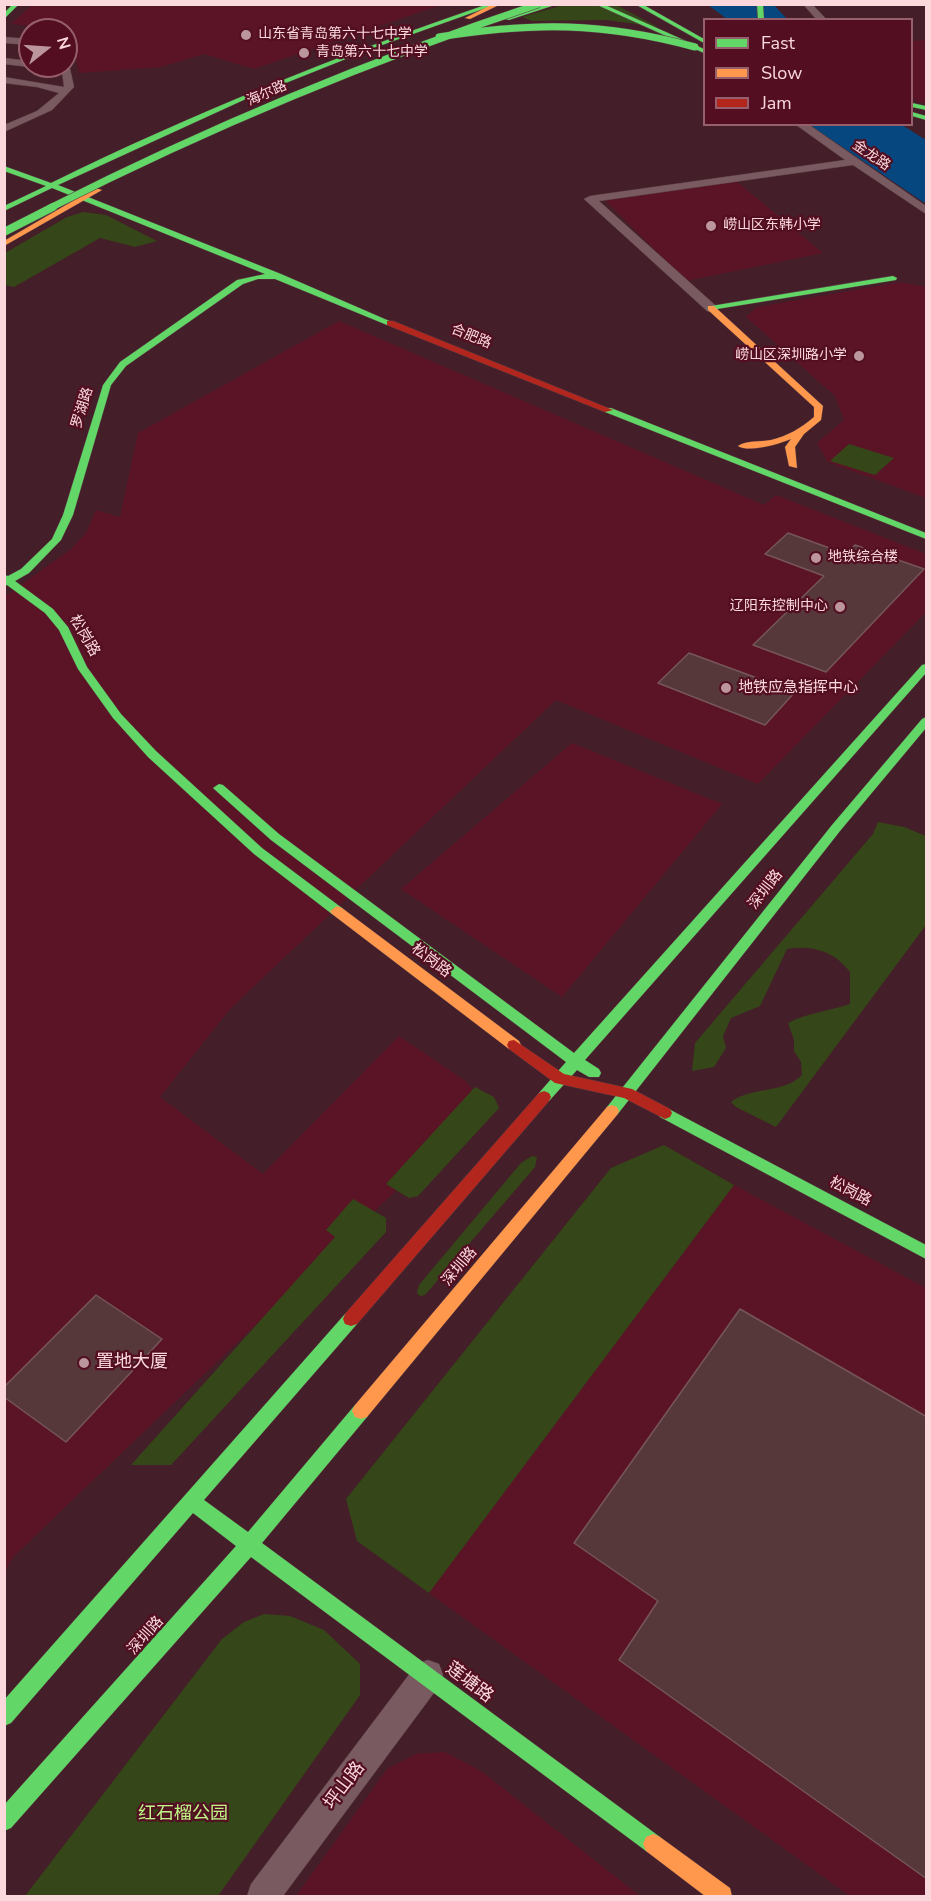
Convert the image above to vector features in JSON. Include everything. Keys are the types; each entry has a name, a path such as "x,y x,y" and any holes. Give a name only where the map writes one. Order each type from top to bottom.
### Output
{"main road":[{"path":"4,17 17,4"},
{"name":"海尔路","path":"4,232 98,182 292,92 439,37 539,4"},
{"name":"海尔路","path":"4,244 139,169 323,87 466,32 556,4"},
{"path":"597,4 702,45"},
{"path":"631,4 702,45"},
{"path":"637,4 702,45"},
{"path":"650,4 703,30"},
{"path":"657,4 703,30"},
{"name":"海尔路","path":"4,221 113,162 188,128 287,85 496,7"},
{"name":"海尔路","path":"4,209 130,146 271,85 424,26 496,7"},
{"path":"439,37 504,25 579,22 649,32 702,45"},
{"path":"913,116 927,123"},
{"name":"合肥路","path":"4,156 65,178 92,194 246,263 454,349 927,536"},
{"name":"合肥路","path":"4,168 52,185 92,194 238,245"},
{"path":"107,361 246,263"},
{"name":"罗湖路","path":"7,575 29,574 56,540 68,515 107,385 113,375 123,364 240,282 258,277 278,276"},
{"path":"711,308 893,278"},
{"path":"711,308 815,400 820,413 790,447 799,468 738,444 775,442 801,432"},
{"path":"7,575 29,547"},
{"name":"松岗路","path":"7,575 49,611 64,629 82,667 117,716 152,754 250,844 560,1079 627,1093"},
{"name":"深圳路","path":"4,1716 560,1079 927,667"},
{"name":"深圳路","path":"4,1821 250,1544 627,1093 836,828 927,721"},
{"name":"松岗路","path":"205,776 276,837 576,1062 627,1093 927,1252"},
{"name":"莲塘路","path":"192,1502 428,1675 722,1896"}],"street":[{"path":"807,4 821,18"},
{"path":"4,129 51,106 66,92 68,78"},
{"path":"4,80 38,84 66,92"},
{"path":"4,118 19,122"},
{"name":"金龙路","path":"803,126 927,211"},
{"path":"711,308 590,199 853,162"},
{"name":"坪山路","path":"263,1896 428,1675"}],"shaded area":[{"name":"山东省青岛第六十七中学","path":"32,4 441,5 254,69 204,54 161,67 79,73 78,18 18,18 18,25 11,24"},
{"path":"926,40 926,103 919,103 913,98 913,41"},
{"name":"崂山区东韩小学","path":"736,181 823,253 686,281 605,200"},
{"name":"崂山区深圳路小学","path":"900,282 926,287 926,498 828,462 817,443 844,420 835,396 746,317 757,307"},
{"path":"339,321 764,505 776,495 926,554 926,612 758,784 556,700 230,1009 160,1097 263,1174 399,1036 467,1082 477,1097 474,1116 13,1557 5,1572 5,596 71,549 86,533 96,510 120,517 138,433"},
{"path":"572,743 722,804 562,997 401,889"},
{"path":"734,1185 926,1288 926,1896 850,1896 429,1593"},
{"path":"445,1752 481,1771 640,1896 296,1896 387,1769 416,1754"}],"green space":[{"path":"563,5 616,5 658,27 606,20 532,21 522,17"},
{"path":"83,212 106,215 157,241 135,247 100,238 14,287 5,285 5,253 67,217"},
{"path":"849,444 894,458 875,475 830,461"},
{"path":"878,822 904,827 926,836 926,925 776,1127 736,1107 731,1102 748,1094 786,1085 802,1075 801,1062 794,1051 794,1040 788,1023 810,1014 850,1004 850,972 844,965 822,951 806,948 787,949 760,1006 731,1018 723,1036 726,1048 714,1067 692,1071 695,1043 873,834"},
{"path":"475,1087 494,1097 499,1108 418,1196 409,1198 386,1184"},
{"path":"664,1145 734,1185 429,1593 357,1541 346,1499 611,1168"},
{"path":"532,1156 537,1157 535,1167 425,1295 420,1296 417,1293 419,1285 521,1163"},
{"path":"353,1199 386,1218 386,1232 171,1465 131,1465 335,1237 326,1230"},
{"name":"红石榴公园","path":"264,1614 290,1616 324,1630 360,1664 360,1695 218,1896 25,1896 222,1639 244,1622"}],"water":[{"path":"708,5 774,5 786,18 726,18"},
{"path":"811,126 904,126 926,140 926,204"}],"building":[{"name":"辽阳东控制中心","path":"788,533 846,554 855,545 924,569 826,672 753,645 824,576 765,554"},
{"name":"地铁应急指挥中心","path":"689,653 795,692 765,725 658,683"},
{"name":"置地大厦","path":"96,1295 162,1339 66,1442 4,1397 4,1387"},
{"path":"740,1309 927,1417 927,1879 619,1660 658,1601 574,1543"}],"traffic: fast":[{"path":"4,17 17,4"},
{"path":"4,209 184,123 245,97 369,48 495,4"},
{"path":"4,232 134,167 267,107 401,52 539,4"},
{"path":"507,19 556,4"},
{"path":"597,4 703,51"},
{"path":"637,4 703,40"},
{"path":"760,4 761,18"},
{"path":"439,37 506,27 568,25 629,31 695,47"},
{"path":"913,105 926,108"},
{"path":"913,114 926,118"},
{"path":"4,168 86,198 390,323"},
{"path":"4,583 25,571 56,540 68,515 107,385 123,364 240,282 258,277 278,276"},
{"path":"711,308 893,278"},
{"path":"608,410 926,536"},
{"path":"4,578 49,611 64,629 82,667 117,716 152,754 258,851 337,911"},
{"path":"544,1097 926,667"},
{"path":"612,1111 836,828 926,721"},
{"path":"219,788 275,837 576,1062 594,1073"},
{"path":"665,1113 926,1252"},
{"path":"4,1716 351,1319"},
{"path":"4,1821 250,1544 361,1411"},
{"path":"192,1502 653,1844"}],"traffic: slow":[{"path":"468,18 499,4"},
{"path":"4,244 98,190"},
{"path":"711,308 819,406 818,418 801,432 790,447 794,466"},
{"path":"743,446 775,442 801,432"},
{"path":"337,911 514,1045"},
{"path":"361,1411 612,1111"},
{"path":"653,1844 722,1896"}],"traffic: jam":[{"path":"390,323 608,410"},
{"path":"514,1045 560,1079 627,1093 665,1113"},
{"path":"351,1319 544,1097"}],"place":[{"name":"山东省青岛第六十七中学","path":"246,35"},
{"name":"青岛第六十七中学","path":"304,53"},
{"name":"崂山区东韩小学","path":"711,226"},
{"name":"崂山区深圳路小学","path":"859,356"},
{"name":"地铁综合楼","path":"816,558"},
{"name":"辽阳东控制中心","path":"840,607"},
{"name":"地铁应急指挥中心","path":"726,688"},
{"name":"置地大厦","path":"84,1363"}]}
